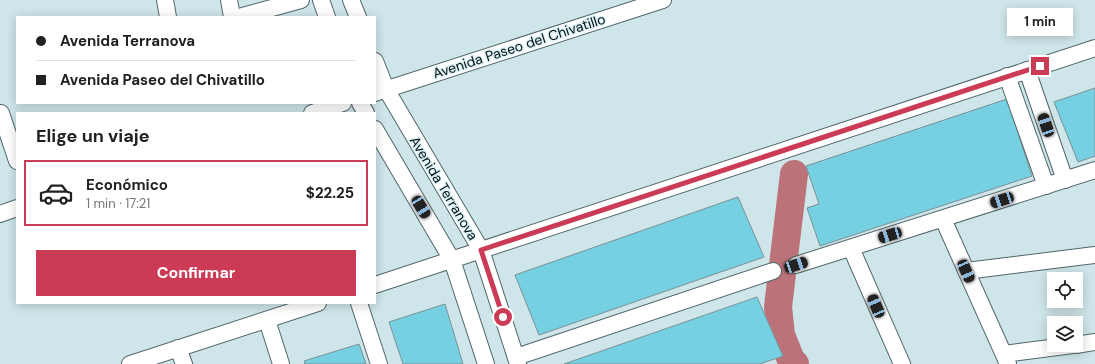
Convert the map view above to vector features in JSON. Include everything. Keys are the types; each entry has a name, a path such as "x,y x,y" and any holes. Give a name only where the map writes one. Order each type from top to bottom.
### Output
{"street":[{"path":"165,0 168,16"},
{"path":"229,0 232,16"},
{"path":"243,16 301,0"},
{"path":"321,0 327,16"},
{"path":"351,0 358,16"},
{"name":"Avenida Paseo del Chivatillo","path":"380,91 663,0"},
{"path":"376,285 1095,48"},
{"name":"Avenida Terranova","path":"376,67 380,91 481,250 517,361"},
{"path":"1027,70 1065,180"},
{"path":"1007,76 1046,186"},
{"path":"315,112 340,104"},
{"path":"1,113 16,158"},
{"name":"Avenida Terranova","path":"376,131 452,260 486,364"},
{"path":"796,265 1095,170"},
{"path":"0,214 16,208"},
{"path":"943,219 1006,359 1047,351"},
{"path":"851,248 902,364"},
{"path":"966,271 1095,255"},
{"path":"517,361 773,271"},
{"path":"130,364 315,304"},
{"path":"359,304 379,364"},
{"path":"267,320 281,364"},
{"path":"1083,344 1095,342"},
{"path":"178,348 184,364"}],"building":[{"path":"1095,88 1095,156 1078,162 1054,102"},
{"path":"1007,99 1032,176 820,246 807,208 819,204 806,166"},
{"path":"738,197 764,257 539,335 515,275"},
{"path":"757,297 783,356 760,364 564,364"},
{"path":"445,304 463,364 403,364 389,322"},
{"path":"359,344 366,364 305,364 304,361"}],"waterway":[{"path":"794,174 778,307 781,335 791,360 795,364"}],"route":[{"path":"503,317 481,250 1040,66"}]}
